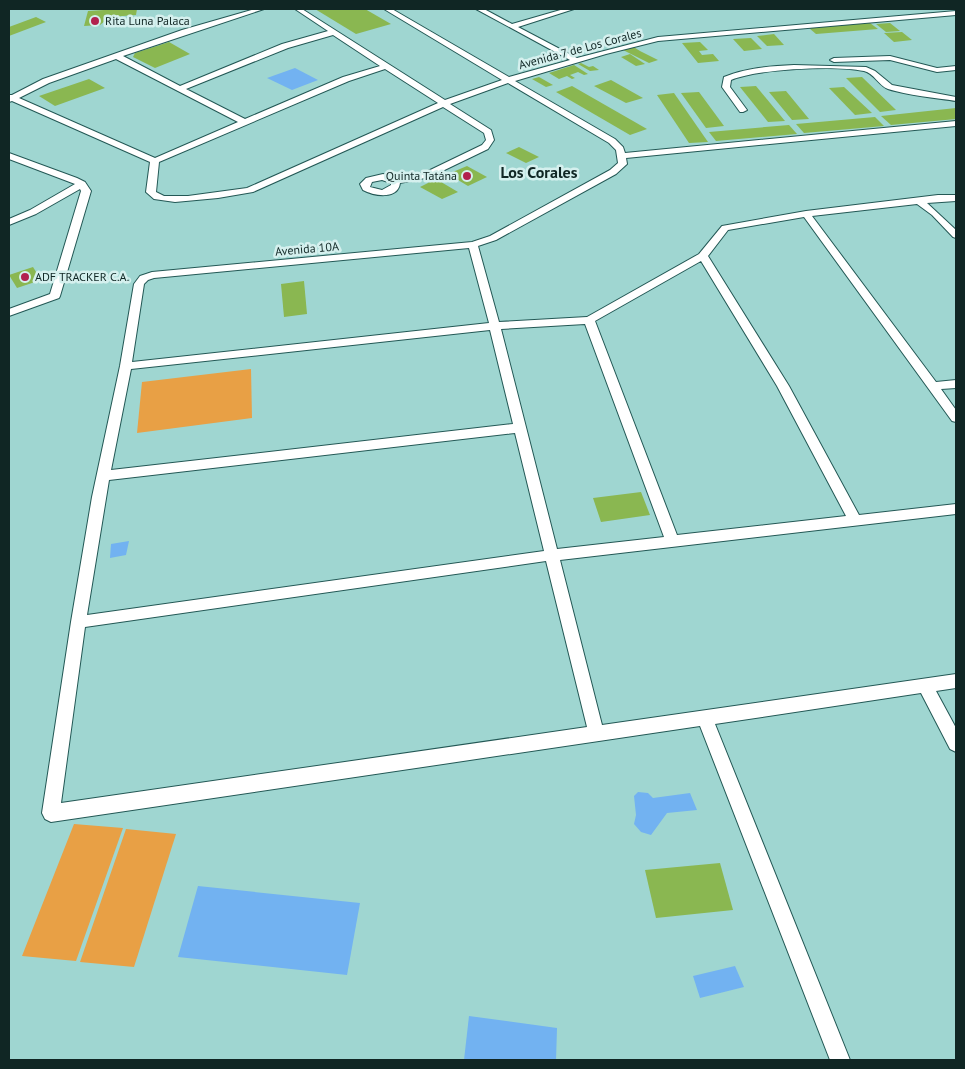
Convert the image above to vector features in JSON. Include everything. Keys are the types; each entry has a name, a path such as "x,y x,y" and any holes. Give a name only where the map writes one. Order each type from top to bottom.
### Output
{"street":[{"path":"10,98 46,80 261,9"},
{"path":"298,9 482,126 488,132 490,140 485,147 427,175 395,181"},
{"path":"386,9 612,141 620,150 622,156 622,164 613,172 493,238 473,246 495,326 596,732"},
{"path":"479,9 576,60"},
{"path":"512,26 571,9"},
{"name":"Avenida 7 de Los Corales","path":"155,161 151,192 158,198 170,199 240,193 445,103 509,80 576,60 658,40 956,13"},
{"path":"178,89 285,46 334,32"},
{"path":"117,56 243,122"},
{"path":"812,68 821,61 890,58 937,70 956,68"},
{"path":"10,98 155,161 346,78 387,66"},
{"path":"743,110 726,87 727,79 744,73 797,67 872,71 881,82 890,87 956,99"},
{"path":"622,156 956,124"},
{"path":"9,156 82,184 86,190 54,296 9,313"},
{"path":"9,222 33,212 82,184"},
{"path":"126,366 495,326 589,320 703,256 725,228 806,214 919,202 938,198 956,198"},
{"path":"919,202 935,213 956,235"},
{"path":"806,214 956,418"},
{"name":"Avenida 10A","path":"144,278 152,275 473,246"},
{"path":"703,256 783,386 855,520"},
{"path":"144,278 139,284 126,366 78,622 51,813 956,681"},
{"path":"589,320 672,541"},
{"path":"933,386 956,384"},
{"path":"104,476 520,428"},
{"path":"78,622 552,555 956,509"},
{"path":"925,686 956,744"},
{"path":"705,719 840,1060"}],"shaded area":[{"path":"251,369 252,418 137,433 142,382"},
{"path":"74,824 123,828 76,961 22,956"},
{"path":"126,829 176,834 134,967 80,962"}],"water":[{"path":"295,68 318,80 292,90 267,78"},
{"path":"129,541 126,555 110,558 111,544"},
{"path":"638,792 648,793 653,798 690,793 697,810 667,813 651,835 641,832 634,824 636,815 634,796"},
{"path":"198,886 360,903 347,975 178,957"},
{"path":"735,966 744,987 700,998 693,976"},
{"path":"469,1016 557,1028 556,1060 464,1060"}],"building":[{"name":"Rita Luna Palaca","path":"137,9 136,15 110,17 100,25 84,26 88,11"},
{"path":"315,9 365,9 391,24 356,34"},
{"path":"36,17 46,22 9,36 9,27"},
{"path":"870,23 878,29 816,34 809,28"},
{"path":"890,23 900,31 886,32 876,24"},
{"path":"902,32 912,40 894,42 884,33"},
{"path":"774,34 784,45 767,46 757,36"},
{"path":"751,38 762,49 744,51 733,39"},
{"path":"169,42 190,54 155,68 133,57 135,53"},
{"path":"700,42 708,50 699,51 702,55 713,54 719,61 698,63 682,43"},
{"path":"632,46 658,60 649,63 621,49"},
{"path":"630,54 645,64 636,66 621,57"},
{"path":"581,63 589,67 593,66 599,70 590,71 578,64"},
{"path":"574,65 588,74 584,75 578,72 570,75 575,78 572,79 567,76 559,79 549,73"},
{"path":"539,77 553,85 546,87 532,79"},
{"path":"862,77 896,110 880,112 846,78"},
{"path":"89,79 105,88 55,106 39,96"},
{"path":"611,80 643,98 626,103 594,86"},
{"path":"572,86 647,129 630,135 556,92"},
{"path":"756,86 785,121 768,122 740,87"},
{"path":"844,87 872,113 855,115 829,88"},
{"path":"786,91 809,119 792,120 769,92"},
{"path":"699,92 724,126 706,128 681,93"},
{"path":"674,93 708,142 689,143 657,95"},
{"path":"956,108 956,119 891,125 881,116"},
{"path":"875,117 884,126 804,133 796,124"},
{"path":"789,125 797,134 716,141 709,132"},
{"path":"519,147 539,157 526,163 506,153"},
{"name":"Quinta Tatána","path":"467,166 487,177 468,186 448,174"},
{"path":"436,179 458,192 442,199 420,187"},
{"name":"ADF TRACKER C.A.","path":"33,267 41,280 17,288 9,275"},
{"path":"304,281 307,314 284,317 281,284"},
{"path":"641,492 650,515 601,522 593,498"},
{"path":"720,863 733,910 656,918 645,870"}],"place":[{"name":"Rita Luna Palaca","path":"95,21"},
{"name":"Quinta Tatána","path":"467,176"},
{"name":"ADF TRACKER C.A.","path":"25,277"}],"district":[{"name":"Los Corales","path":"539,172"}]}
